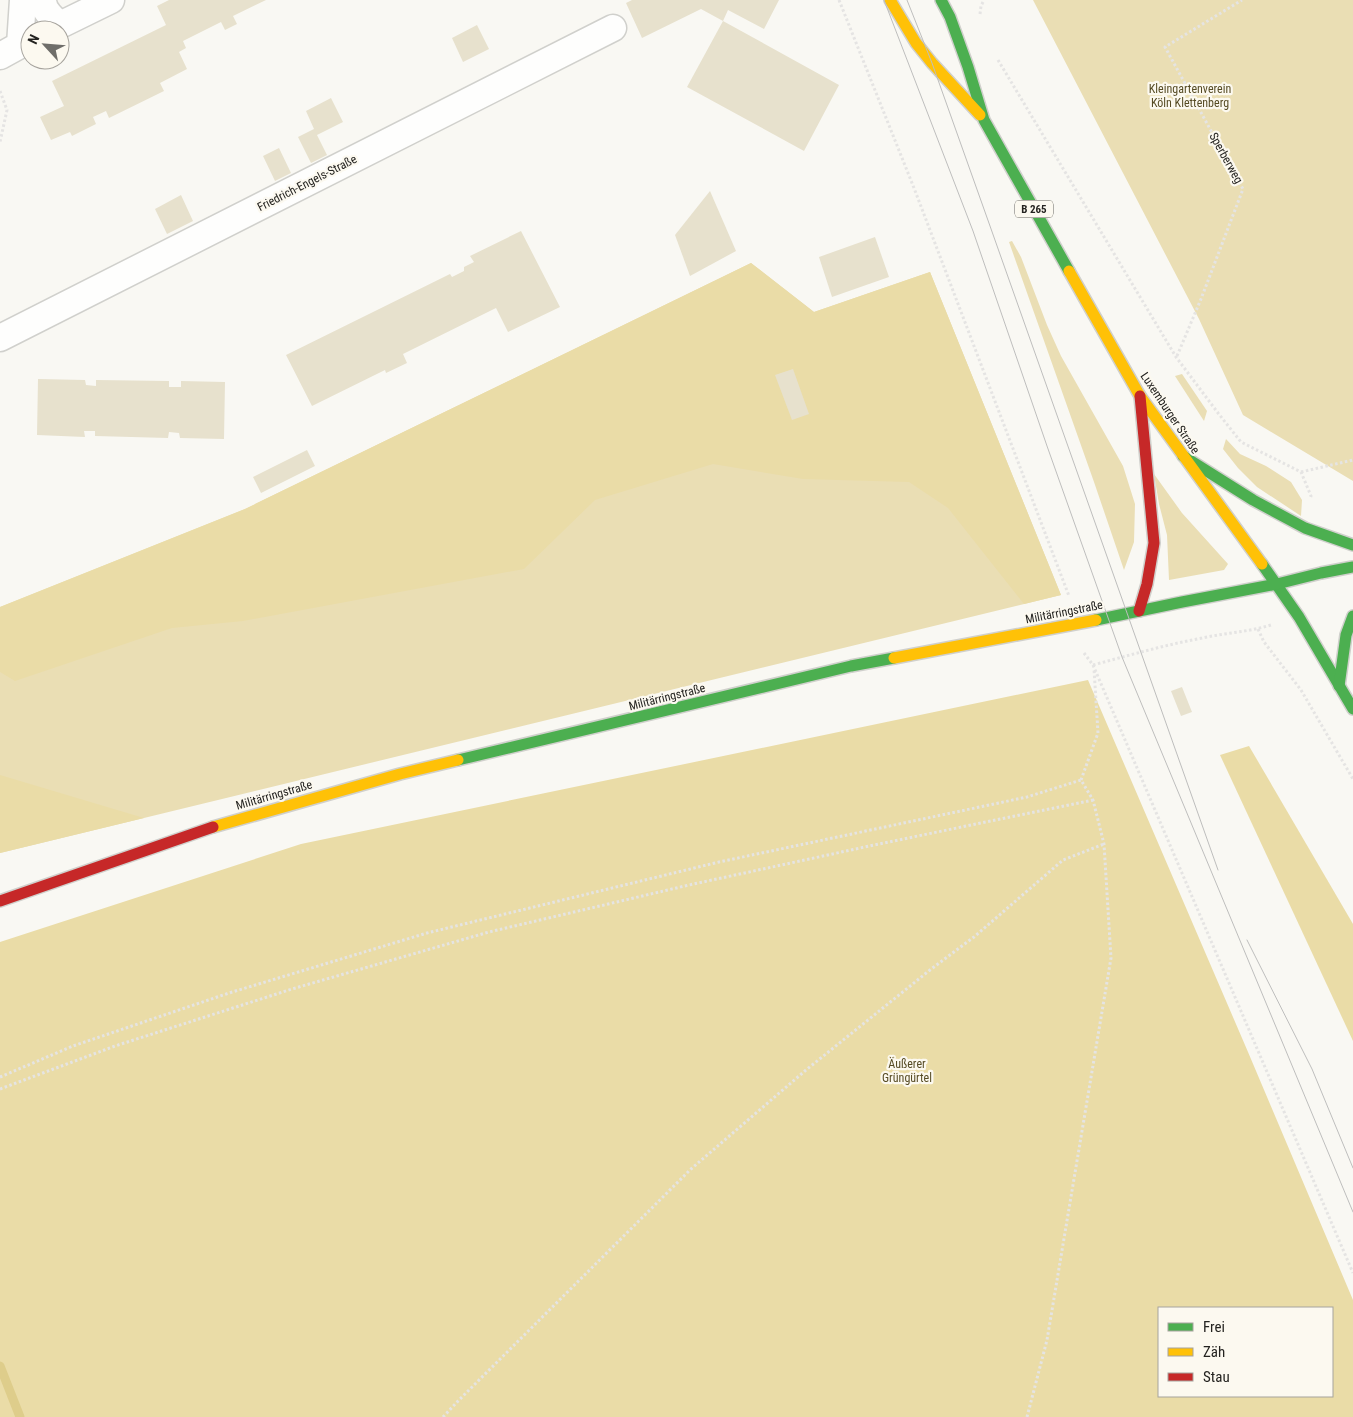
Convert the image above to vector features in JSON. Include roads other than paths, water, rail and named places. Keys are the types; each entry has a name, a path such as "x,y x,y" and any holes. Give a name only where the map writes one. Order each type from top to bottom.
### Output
{"main road":[{"name":"Luxemburger Straße","path":"890,0 916,43 984,120"},
{"name":"Luxemburger Straße","path":"942,0 968,67 984,120 1140,396 1277,584 1299,617 1353,710"},
{"path":"1139,610 1149,578 1154,543 1140,396"},
{"path":"1182,455 1254,500 1305,528 1353,545"},
{"name":"Militärringstraße","path":"0,901 190,834 400,774 851,666 1077,624 1139,610 1277,584 1353,566"},
{"path":"1339,686 1346,635 1353,616"}],"street":[{"path":"10,50 23,0"},
{"path":"43,0 43,5 60,26 111,0"},
{"name":"Friedrich-Engels-Straße","path":"0,338 613,28"}],"waterway":[{"path":"0,1366 20,1417"}],"tram line":[{"path":"884,0 973,231 1122,657 1353,1212"},
{"path":"907,0 932,63 1218,870"},
{"path":"1247,940 1312,1069 1353,1168"}],"park label":[{"name":"Kleingartenverein Köln Klettenberg","path":"1190,96"},
{"name":"Äußerer Grüngürtel","path":"907,1071"}]}
